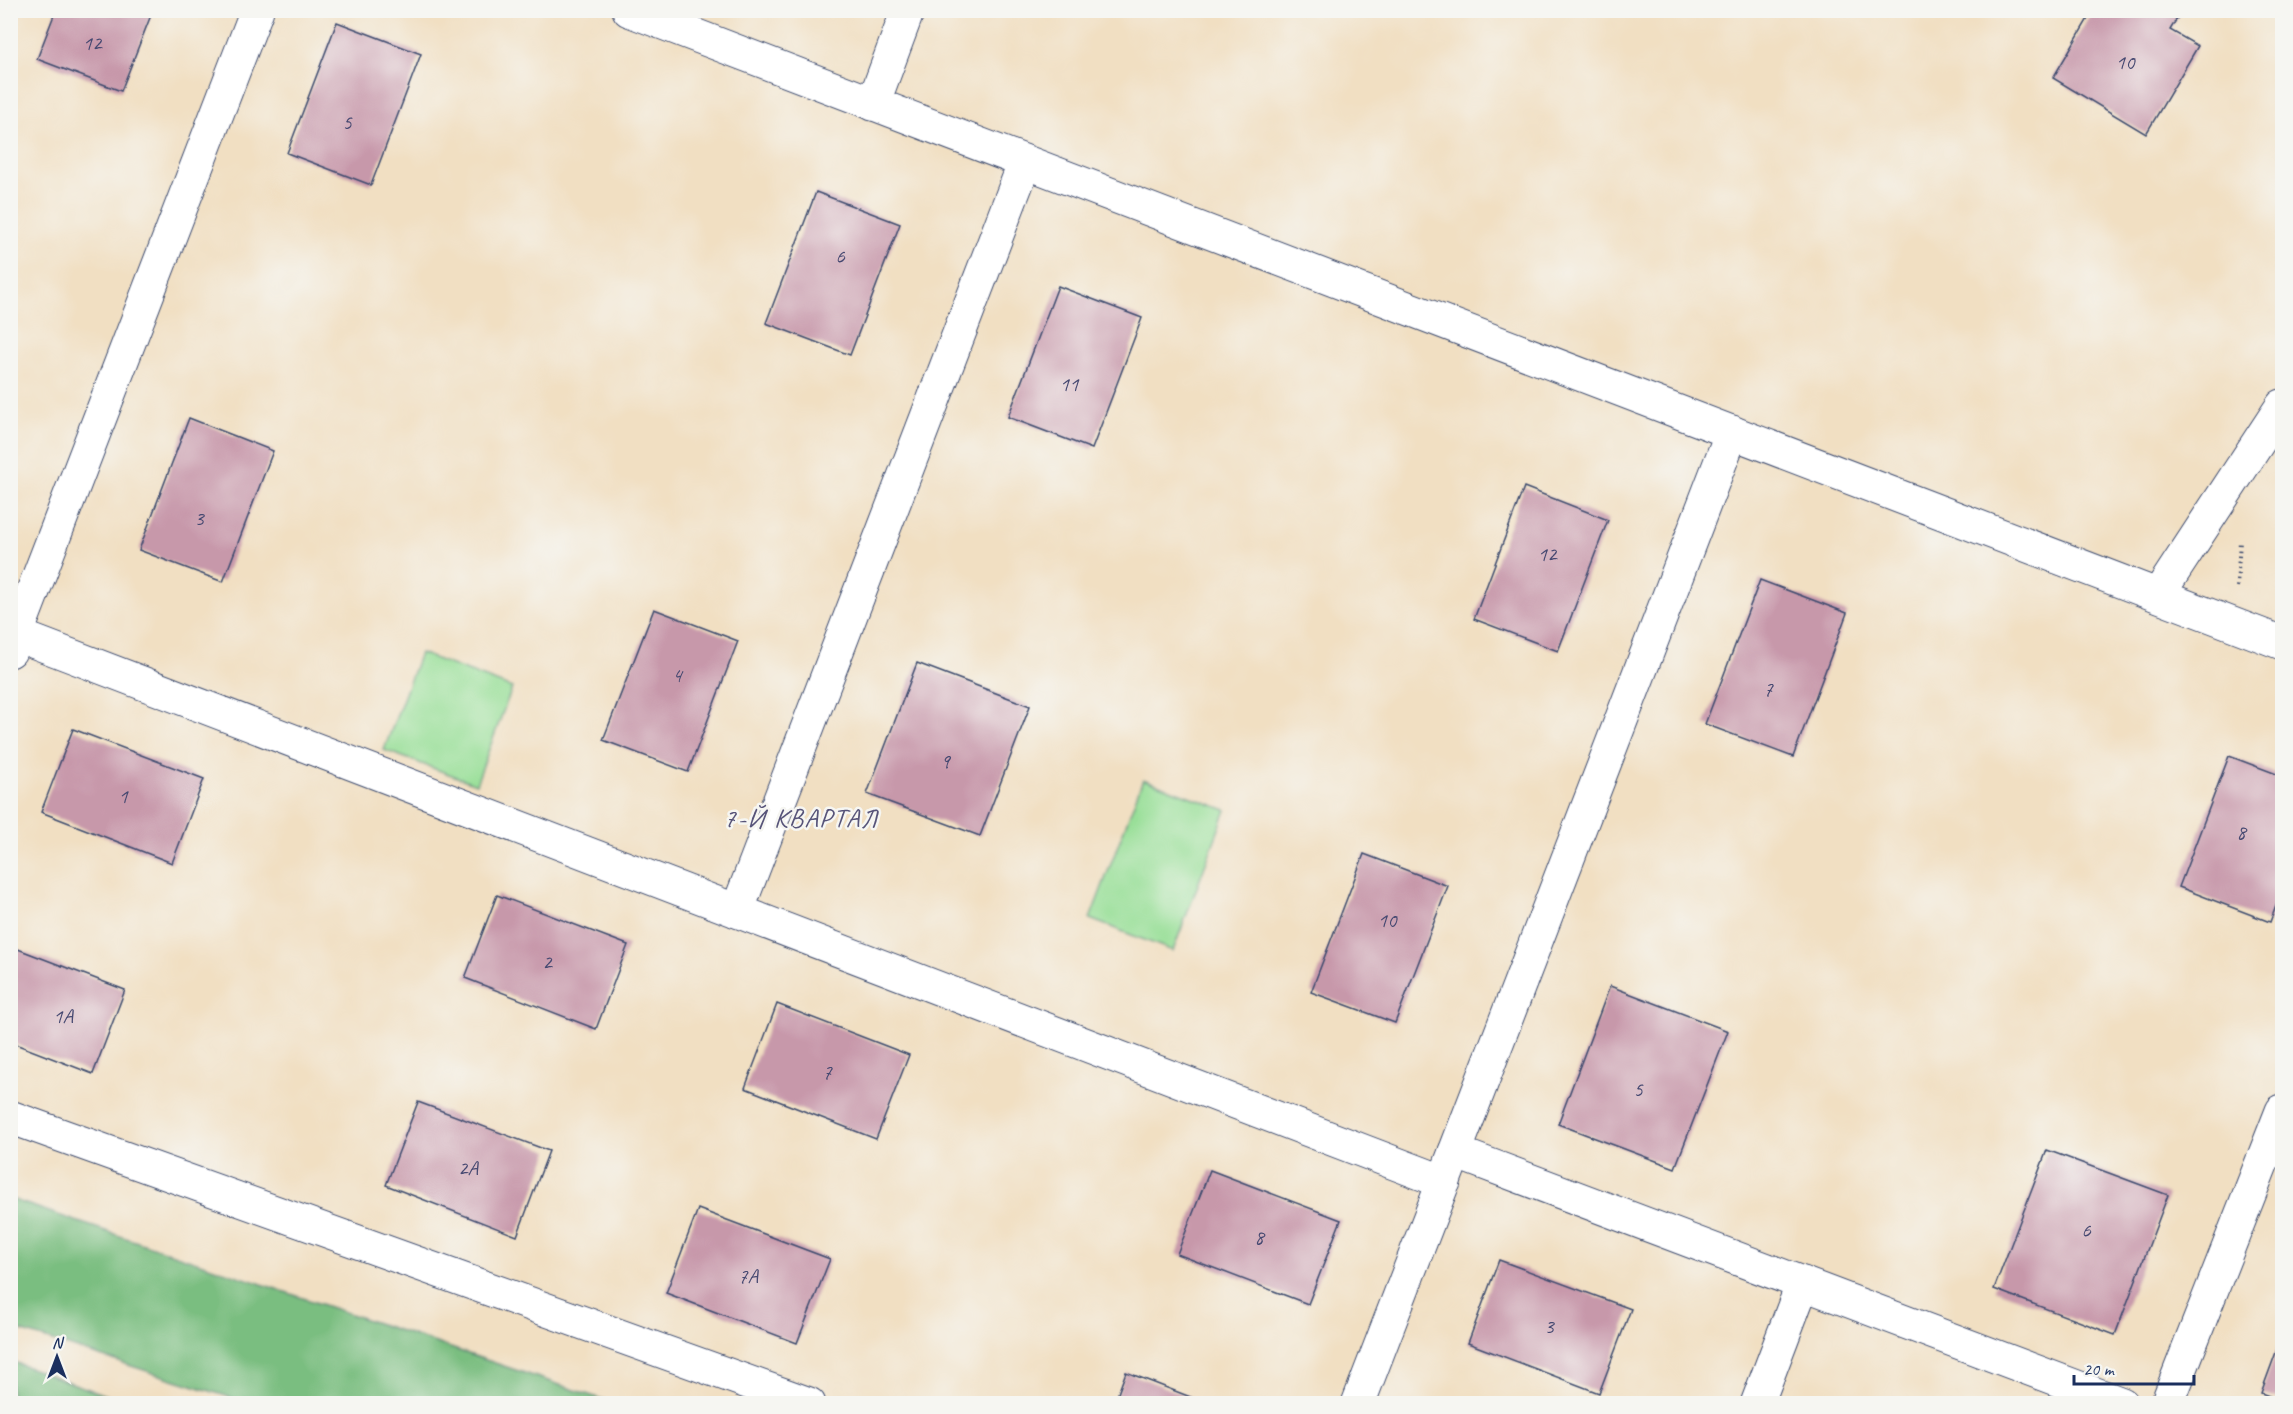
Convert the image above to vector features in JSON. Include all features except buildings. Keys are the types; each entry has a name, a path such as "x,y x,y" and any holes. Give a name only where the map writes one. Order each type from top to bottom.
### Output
{"street":[{"path":"257,10 14,643 737,911 1444,1182"},
{"path":"629,10 671,18 873,104 2283,643"},
{"path":"873,104 908,10"},
{"path":"737,911 1025,162"},
{"path":"2158,595 2283,406"},
{"path":"1358,1404 1732,432"},
{"path":"2167,1404 2283,1111"},
{"path":"10,1117 809,1404"},
{"path":"1455,1152 2122,1404"},
{"path":"1757,1404 1803,1282"}],"path":[{"path":"2237,593 2240,534"}],"green space":[{"path":"420,653 512,688 476,784 384,750"},
{"path":"1143,779 1226,810 1173,951 1090,919"},
{"path":"11,1199 613,1403 248,1403 11,1328"},
{"path":"11,1361 127,1403 11,1403"}],"district":[{"name":"7-Й КВАРТАЛ","path":"801,818"}]}
